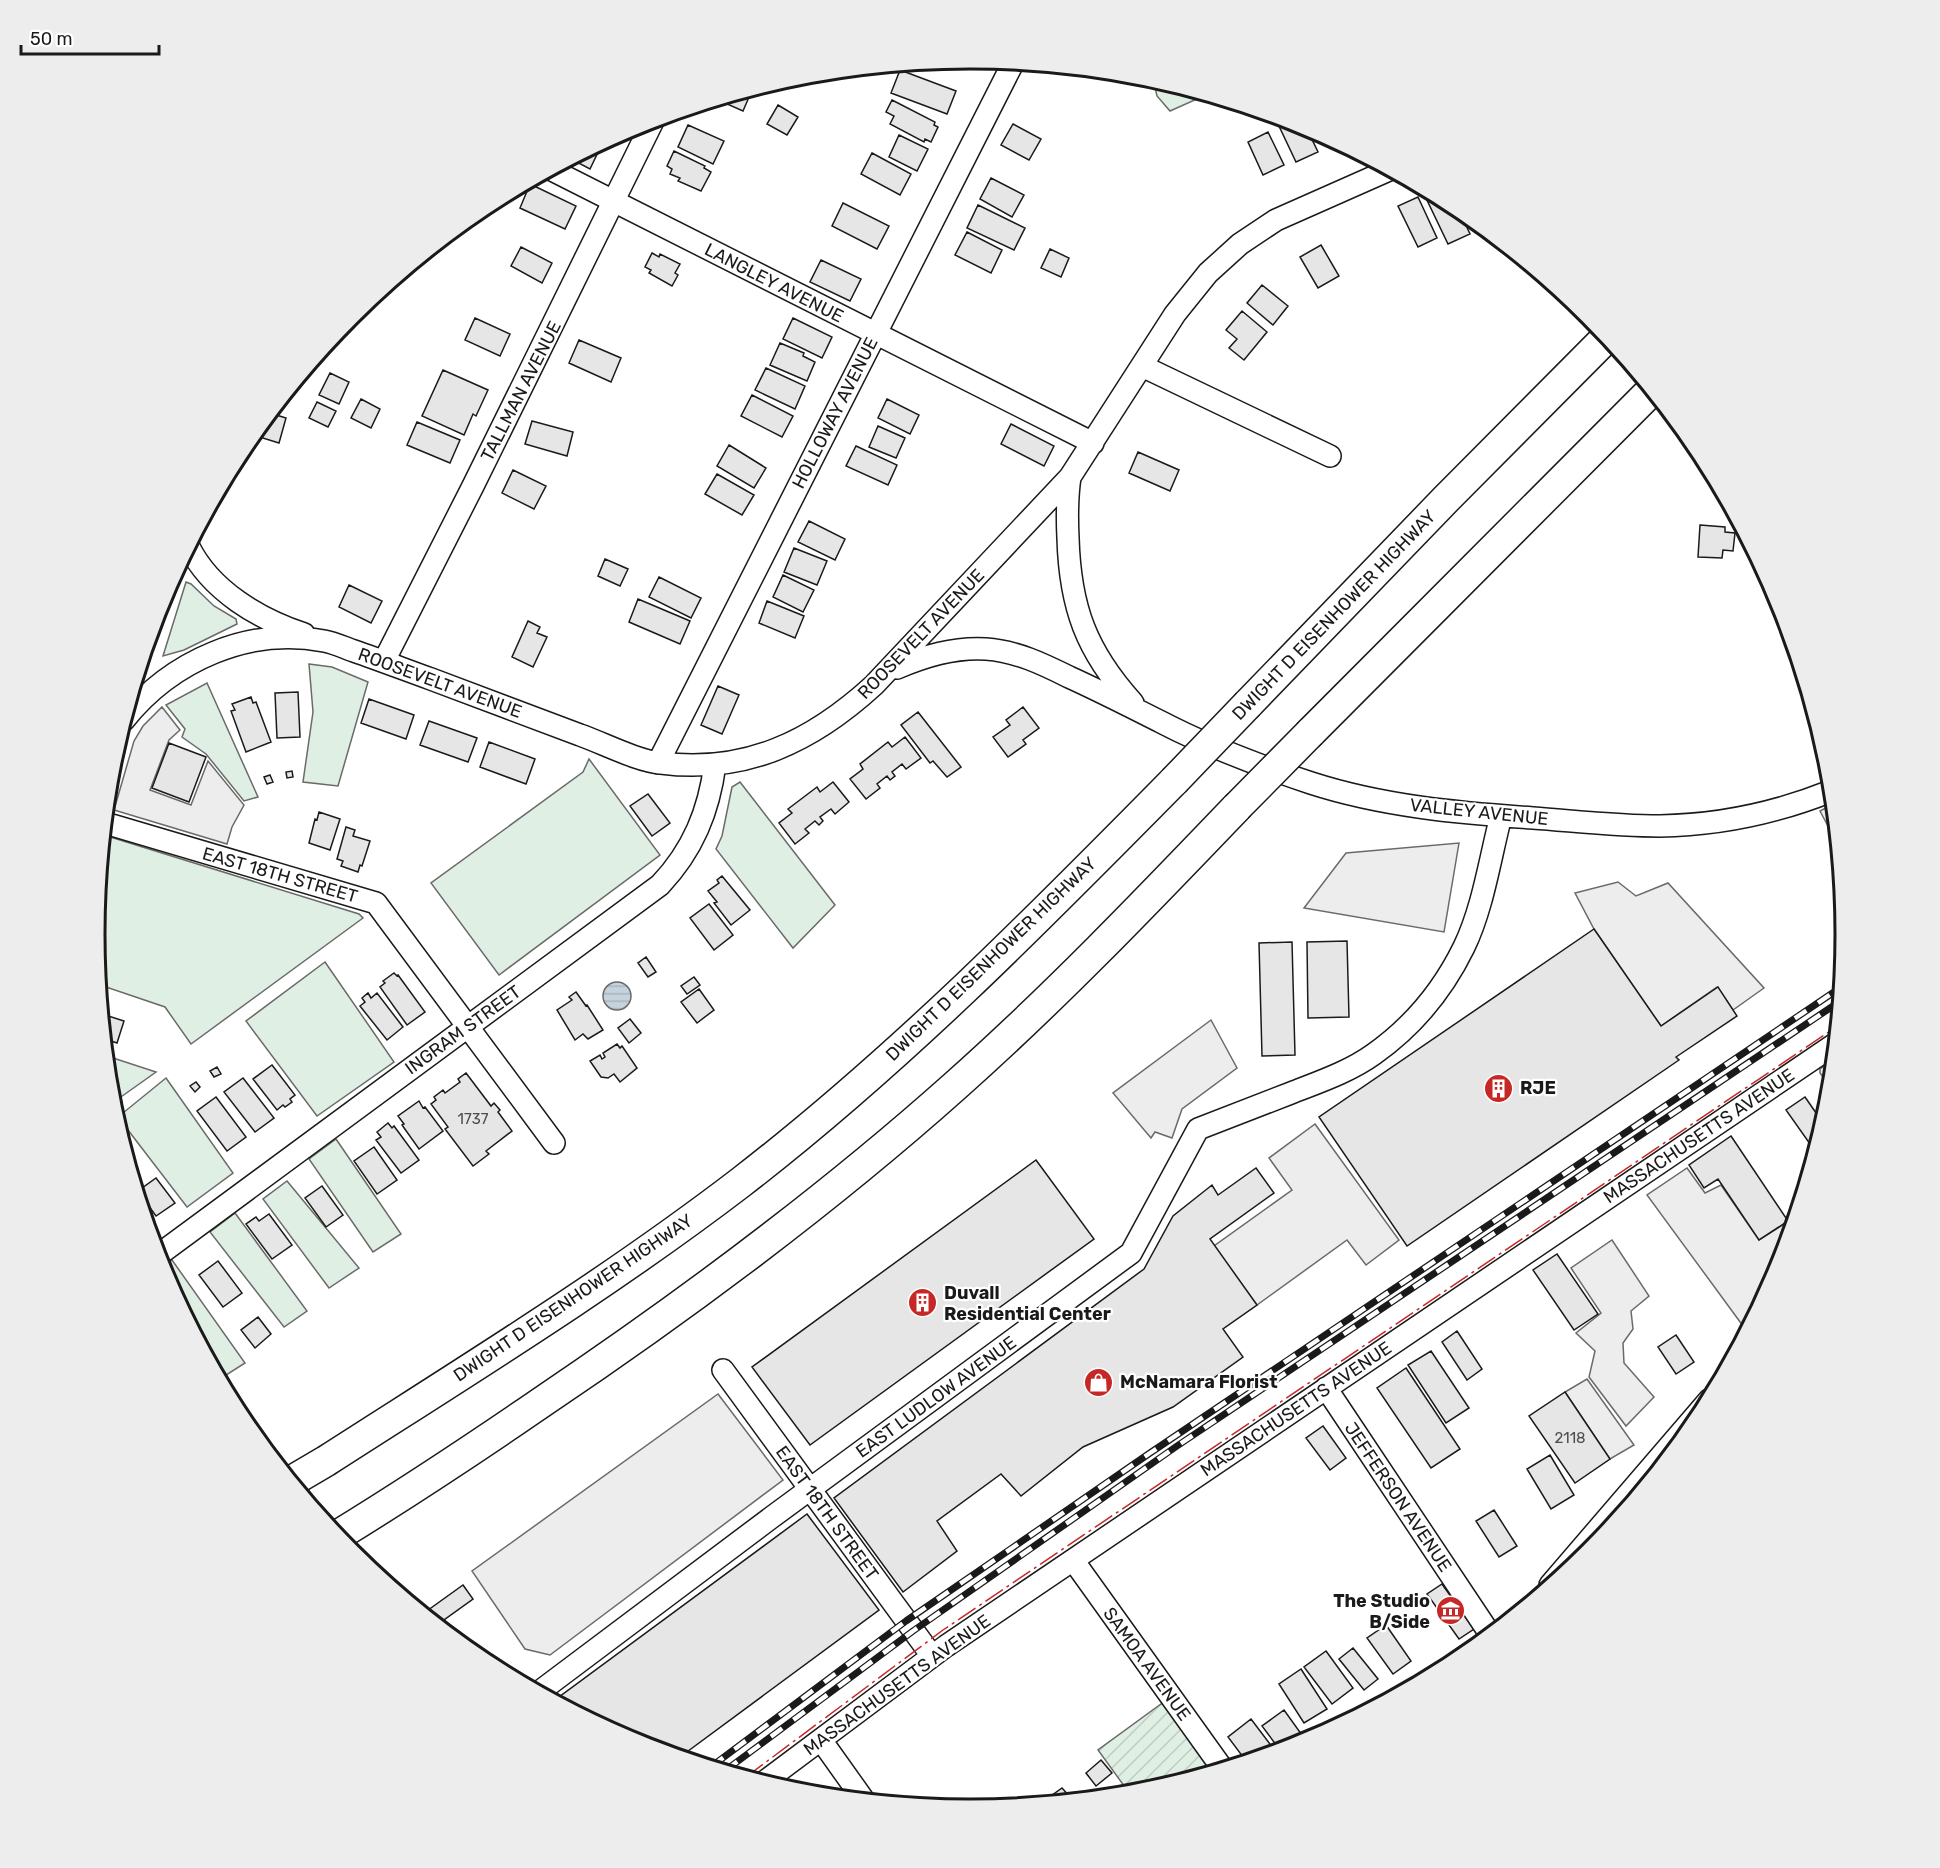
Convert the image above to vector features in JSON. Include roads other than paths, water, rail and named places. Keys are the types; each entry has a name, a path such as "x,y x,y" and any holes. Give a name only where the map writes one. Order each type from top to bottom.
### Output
{"highway":[{"name":"DWIGHT D EISENHOWER HIGHWAY","path":"298,1478 619,1271 763,1164 939,1013 1018,939 1601,343"},
{"path":"344,1531 489,1438 633,1340 753,1252 947,1093 1027,1020 1145,903 1310,733 1647,396"}],"street":[{"name":"HOLLOWAY AVENUE","path":"658,763 1009,70"},
{"name":"TALLMAN AVENUE","path":"384,661 615,202 648,132"},
{"name":"LANGLEY AVENUE","path":"559,173 1093,443"},
{"name":"ROOSEVELT AVENUE","path":"135,708 159,684 186,665 209,654 241,643 266,639 300,638 325,641 384,661 658,763 715,764 754,757 786,746 810,735 853,704 886,673 1070,477 1185,300 1208,273 1240,244 1292,212 1381,173"},
{"path":"1142,366 1330,456"},
{"name":"VALLEY AVENUE","path":"1070,477 1068,542 1071,579 1078,613 1090,645 1099,660 1113,681 1139,710"},
{"path":"193,553 209,578 237,600 275,623 325,641"},
{"name":"VALLEY AVENUE","path":"886,673 927,655 953,650 988,649 1013,654 1038,662 1139,710 1161,723 1240,758 1313,784 1396,804 1449,811 1637,825 1688,824 1766,813 1797,805 1823,794"},
{"name":"INGRAM STREET","path":"165,1250 660,885 688,851 703,819 711,793 715,764"},
{"name":"EAST LUDLOW AVENUE","path":"546,1688 1131,1253 1198,1129 1336,1075 1373,1055 1412,1022 1439,989 1464,947 1478,906 1501,816"},
{"name":"EAST 18TH STREET","path":"112,825 376,903 554,1143"},
{"name":"MASSACHUSETTS AVENUE","path":"772,1776 932,1656 1828,1049"},
{"name":"EAST 18TH STREET","path":"723,1370 932,1656"},
{"name":"JEFFERSON AVENUE","path":"1326,1388 1486,1628"},
{"name":"SAMOA AVENUE","path":"1072,1560 1218,1762"},
{"path":"821,1740 858,1792"}],"railway":[{"path":"718,1761 906,1621 1150,1453 1833,993"},
{"path":"732,1766 913,1631 1177,1446 1832,1007"}],"place":[{"name":"RJE","path":"1499,1088"},
{"name":"Duvall Residential Center","path":"923,1303"},
{"name":"McNamara Florist","path":"1099,1382"},
{"name":"The Studio B/Side","path":"1451,1611"}]}
